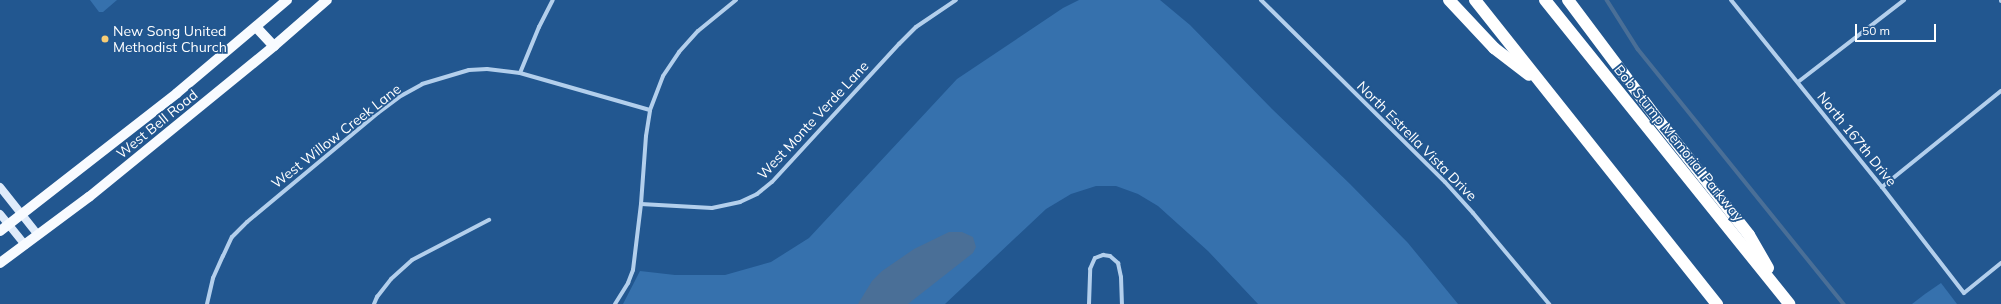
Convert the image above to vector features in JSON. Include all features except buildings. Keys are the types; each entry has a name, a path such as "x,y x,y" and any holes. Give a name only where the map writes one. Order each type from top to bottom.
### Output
{"highway":[{"path":"1449,0 1494,48 1546,88"},
{"path":"1475,0 1717,304"},
{"name":"Bob Stump Memorial Parkway","path":"1545,0 1788,303"},
{"path":"1568,0 1641,98 1749,235 1788,303"}],"main road":[{"name":"West Bell Road","path":"0,230 22,215 177,93 287,0"},
{"name":"West Bell Road","path":"0,263 89,196 274,46 326,0"},
{"path":"256,27 274,46"},
{"path":"0,187 38,235"},
{"path":"0,214 25,245"}],"street":[{"path":"520,73 539,27 553,0"},
{"path":"615,304 628,283 633,270 641,204 646,136 650,110 663,76 679,52 698,31 736,0"},
{"name":"West Monte Verde Lane","path":"641,204 712,208 740,202 757,194 772,182 905,38 916,28 956,0"},
{"name":"North Estrella Vista Drive","path":"1261,0 1445,182 1549,304"},
{"name":"North 167th Drive","path":"1731,0 1882,187 1964,293 2001,263"},
{"path":"1798,82 1904,0"},
{"name":"West Willow Creek Lane","path":"207,304 213,278 232,237 271,201 399,97 422,84 469,70 487,68 520,73 650,110"},
{"path":"1882,187 2001,91"},
{"path":"374,304 377,297 391,279 412,260 489,220"},
{"path":"1089,304 1090,269 1096,258 1103,255 1110,256 1118,264 1121,277 1122,304"}],"shaded area":[{"path":"90,0 117,0 103,12 99,12"},
{"path":"1079,0 1160,0 1190,25 1272,109 1350,184 1408,243 1458,304 1258,304 1208,251 1158,206 1138,194 1116,186 1096,186 1071,194 1046,209 945,304 623,304 640,271 675,275 725,275 771,262 809,238 957,79 1063,8"},
{"path":"949,232 962,232 973,237 976,247 973,253 908,304 858,304 872,281 882,271 914,249"},
{"path":"1941,283 1957,304 1912,304 1925,294"}],"waterway":[{"path":"1607,0 1638,49 1844,304"}],"place":[{"name":"New Song United Methodist Church","path":"105,39"}]}
